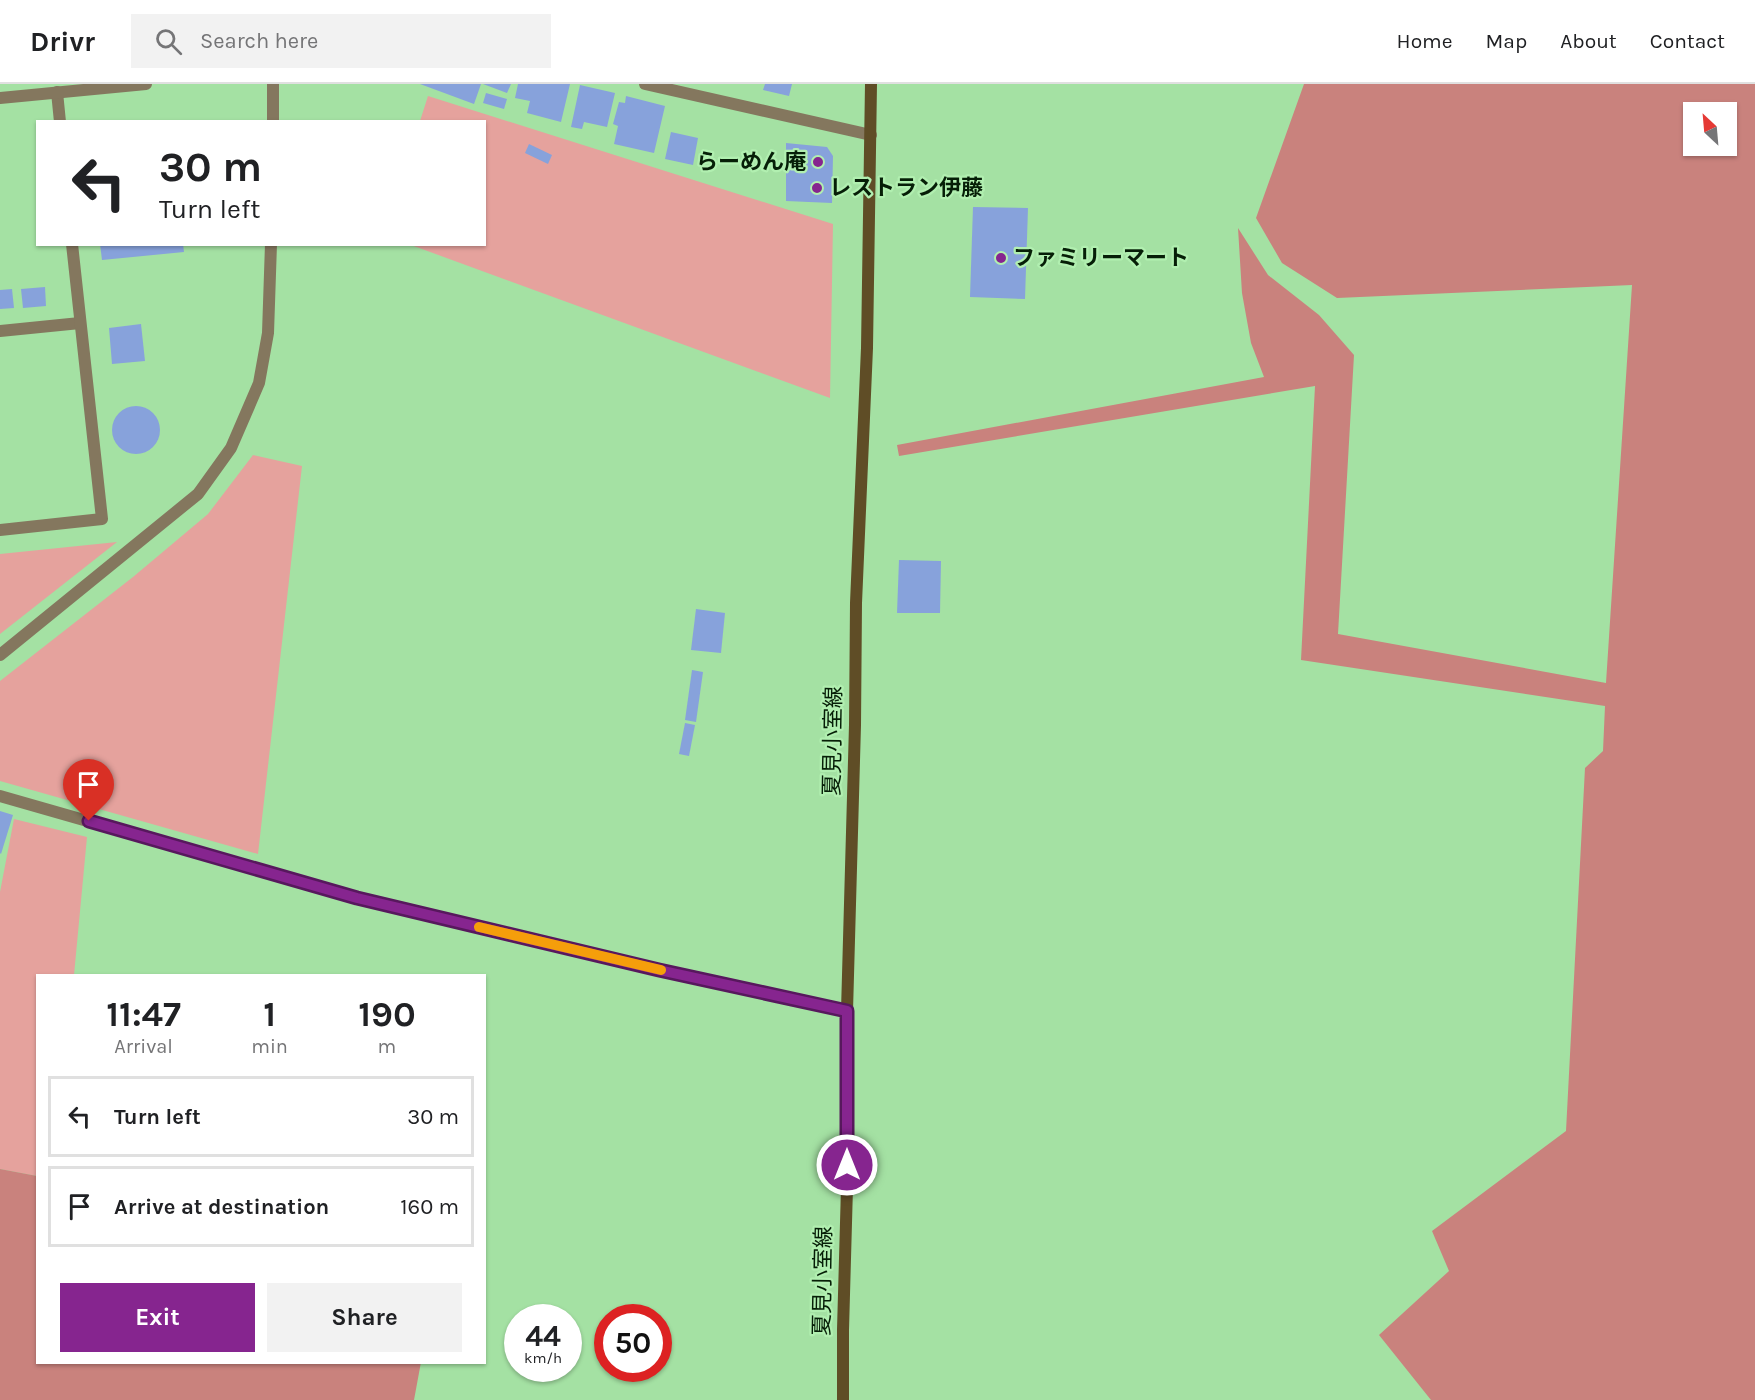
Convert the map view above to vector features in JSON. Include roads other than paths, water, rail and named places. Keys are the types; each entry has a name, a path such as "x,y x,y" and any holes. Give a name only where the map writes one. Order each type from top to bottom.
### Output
{"main road":[{"name":"夏見小室線","path":"843,1400 847,1011 856,603 867,348 871,84"}],"street":[{"path":"1,84 1,98 146,84"},
{"path":"273,84 273,120"},
{"path":"645,84 870,135"},
{"path":"57,92 60,120"},
{"path":"0,530 102,519 72,246"},
{"path":"0,655 198,494 231,448 259,383 268,333 271,246"},
{"path":"0,331 80,323"},
{"path":"0,796 357,898 647,967 847,1011"}],"place":[{"name":"らーめん庵","path":"818,162"},
{"name":"レストラン伊藤","path":"817,188"},
{"name":"ファミリーマート","path":"1001,258"}]}
